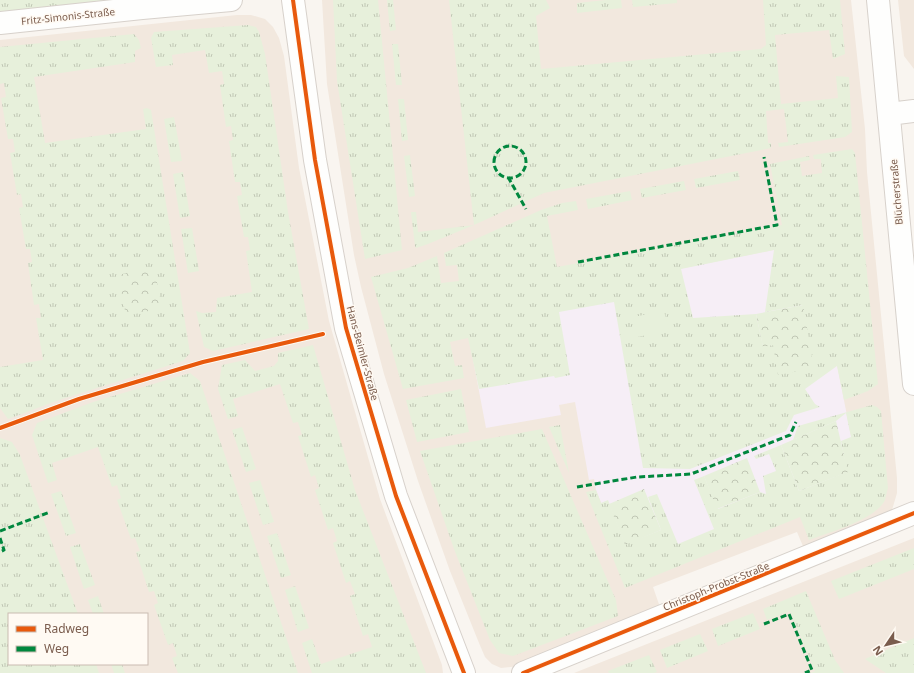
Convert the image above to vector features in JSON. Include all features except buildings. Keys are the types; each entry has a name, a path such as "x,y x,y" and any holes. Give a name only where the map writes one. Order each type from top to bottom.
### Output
{"street":[{"name":"Fritz-Simonis-Straße","path":"0,23 231,0"},
{"name":"Hans-Beimler-Straße","path":"293,0 315,160 346,328 396,496 464,673"},
{"name":"Blücherstraße","path":"878,0 914,384"},
{"path":"889,114 914,111"},
{"name":"Christoph-Probst-Straße","path":"523,673 914,513"}],"shaded area":[{"path":"322,0 851,0 865,129 867,172 897,478 897,493 892,510 805,551 797,532 653,587 661,610 520,666 501,668 492,664 485,657 479,643 450,571 418,481 384,374 361,287 354,255 327,84"},
{"path":"898,0 914,0 914,69 904,56"},
{"path":"237,15 251,15 265,19 273,27 279,38 284,56 299,168 329,321 380,499 442,665 443,673 0,673 0,40"},
{"path":"813,242 860,482 630,574 596,490 594,479 589,480 575,402 559,405 561,415 486,428 464,312"},
{"path":"914,538 914,673 574,673"}],"green space":[{"path":"0,0 137,0 0,13"},
{"path":"333,0 378,0 402,250 365,259 337,81"},
{"path":"387,0 393,0 396,30 390,31"},
{"path":"449,0 546,0 550,8 536,16 541,69 761,49 766,45 763,0 840,0 845,54 833,59 829,30 775,35 781,104 838,98 836,76 849,77 852,132 845,137 779,147 778,143 788,142 784,109 766,111 768,143 771,143 771,148 544,193 474,225"},
{"path":"621,0 622,8 577,13 577,3"},
{"path":"632,0 677,0 677,3 633,7"},
{"path":"248,25 256,27 259,32 265,54 288,212 309,329 213,351 204,347 196,311 202,313 216,312 217,298 252,292 246,251 250,250 248,237 244,237 237,196 242,195 240,182 235,182 229,141 233,140 231,126 226,127 220,85 224,84 222,71 209,73 205,50 172,55 173,65 156,67 151,38 154,32"},
{"path":"134,34 139,40 141,48 135,51 135,62 34,77 45,143 146,129 143,109 147,108 151,110 190,353 183,361 59,400 8,419 0,408 0,367 43,360 36,318 41,318 39,304 34,305 28,263 32,262 30,249 26,249 19,208 23,207 21,194 17,195 10,153 15,152 13,139 8,139 1,98 6,97 4,83 0,84 0,47"},
{"path":"392,44 398,44 402,85 396,85"},
{"path":"398,99 404,99 408,140 402,141"},
{"path":"174,117 182,161 171,162 164,119"},
{"path":"852,149 855,153 878,384 868,391 844,400 837,366 805,389 815,404 820,407 794,415 786,431 690,469 643,468 614,302 559,312 570,375 555,378 554,376 479,389 468,338 450,342 455,366 462,365 464,378 403,389 371,277 408,268 437,256 441,283 459,281 457,265 446,266 444,253 541,210 562,203 576,201 578,210 547,216 557,267 782,225 770,164 809,156 810,160 800,162 802,176 822,173 821,159 814,159 813,155","holes":["774,250 765,312 803,305 772,345 763,346 756,314 693,318 681,269"]},
{"path":"410,155 415,196 409,197 404,156"},
{"path":"738,171 740,180 696,188 694,179"},
{"path":"183,172 190,216 180,218 173,174"},
{"path":"684,181 686,190 642,198 640,189"},
{"path":"630,191 632,200 588,209 586,199"},
{"path":"411,212 416,212 418,232 474,225 416,248"},
{"path":"192,228 199,271 188,273 181,229"},
{"path":"154,267 162,308 126,316 118,275"},
{"path":"803,305 814,368 778,375 773,345 763,347 756,314"},
{"path":"664,311 669,331 637,337 633,317"},
{"path":"313,345 355,490 426,673 312,673 302,643 312,639 321,664 372,647 368,634 363,636 350,596 355,594 350,581 346,583 333,543 337,541 333,528 328,530 315,490 319,488 315,475 311,477 298,436 302,435 298,422 293,423 280,384 233,399 238,416 228,419 218,389 222,365 245,360 255,371 274,366 278,361 278,353"},
{"path":"190,373 200,381 298,673 178,673 172,658 177,656 173,643 168,645 154,605 158,603 154,591 149,592 136,552 140,551 135,538 131,539 117,500 121,498 117,485 112,487 98,447 52,463 57,480 48,483 32,435 37,423 93,402"},
{"path":"461,389 469,432 417,442 406,400"},
{"path":"872,405 881,411 888,488 885,500 872,514 840,529 809,540 800,517 625,588 586,492 596,490 601,503 608,500 625,544 661,530 648,497 657,494 678,544 714,529 694,480 704,476 718,509 760,492 766,494 763,476 776,471 769,454 756,459 754,456 781,445 799,491 847,472 841,441 851,437 846,413 836,421 793,440 798,426"},
{"path":"836,421 848,472 799,491 781,445"},
{"path":"560,425 569,473 549,427"},
{"path":"242,427 256,469 246,472 232,430"},
{"path":"542,429 616,600 618,616 513,656 499,653 490,640 454,549 420,451"},
{"path":"0,438 12,442 20,455 78,613 8,613 8,665 96,665 99,673 0,673"},
{"path":"747,458 760,492 717,509 704,476"},
{"path":"260,480 274,522 263,525 249,483"},
{"path":"644,489 661,530 625,545 609,504"},
{"path":"61,491 76,533 66,536 51,494"},
{"path":"277,533 291,575 281,578 267,536"},
{"path":"80,544 95,585 84,589 70,547"},
{"path":"914,548 914,569 839,599 831,581"},
{"path":"295,586 309,628 298,632 285,590"},
{"path":"806,591 835,660 844,673 811,673 815,671 790,611 767,620 763,609"},
{"path":"98,596 104,613 93,613 88,600"},
{"path":"753,613 760,629 718,646 712,629"},
{"path":"700,634 708,651 667,668 660,650"},
{"path":"914,638 914,673 886,673 865,659"},
{"path":"649,655 657,672 609,673 608,671"},
{"path":"111,665 122,665 125,673 114,673"}],"marked path":[{"path":"507,146 513,146 523,153 526,162 525,168 519,175 513,178 507,178 497,171 494,165 494,159 501,149 507,146"},
{"path":"578,262 777,225 764,157"},
{"path":"508,177 526,209"},
{"path":"577,487 637,477 691,474 790,435 796,422"},
{"path":"0,531 50,512"},
{"path":"0,538 4,550 0,552"},
{"path":"764,624 789,614 812,670 805,673"}],"cycle path":[{"path":"293,0 315,160 346,328 396,496 464,673"},
{"path":"0,428 79,399 203,362 323,334"},
{"path":"523,673 914,513"}]}
